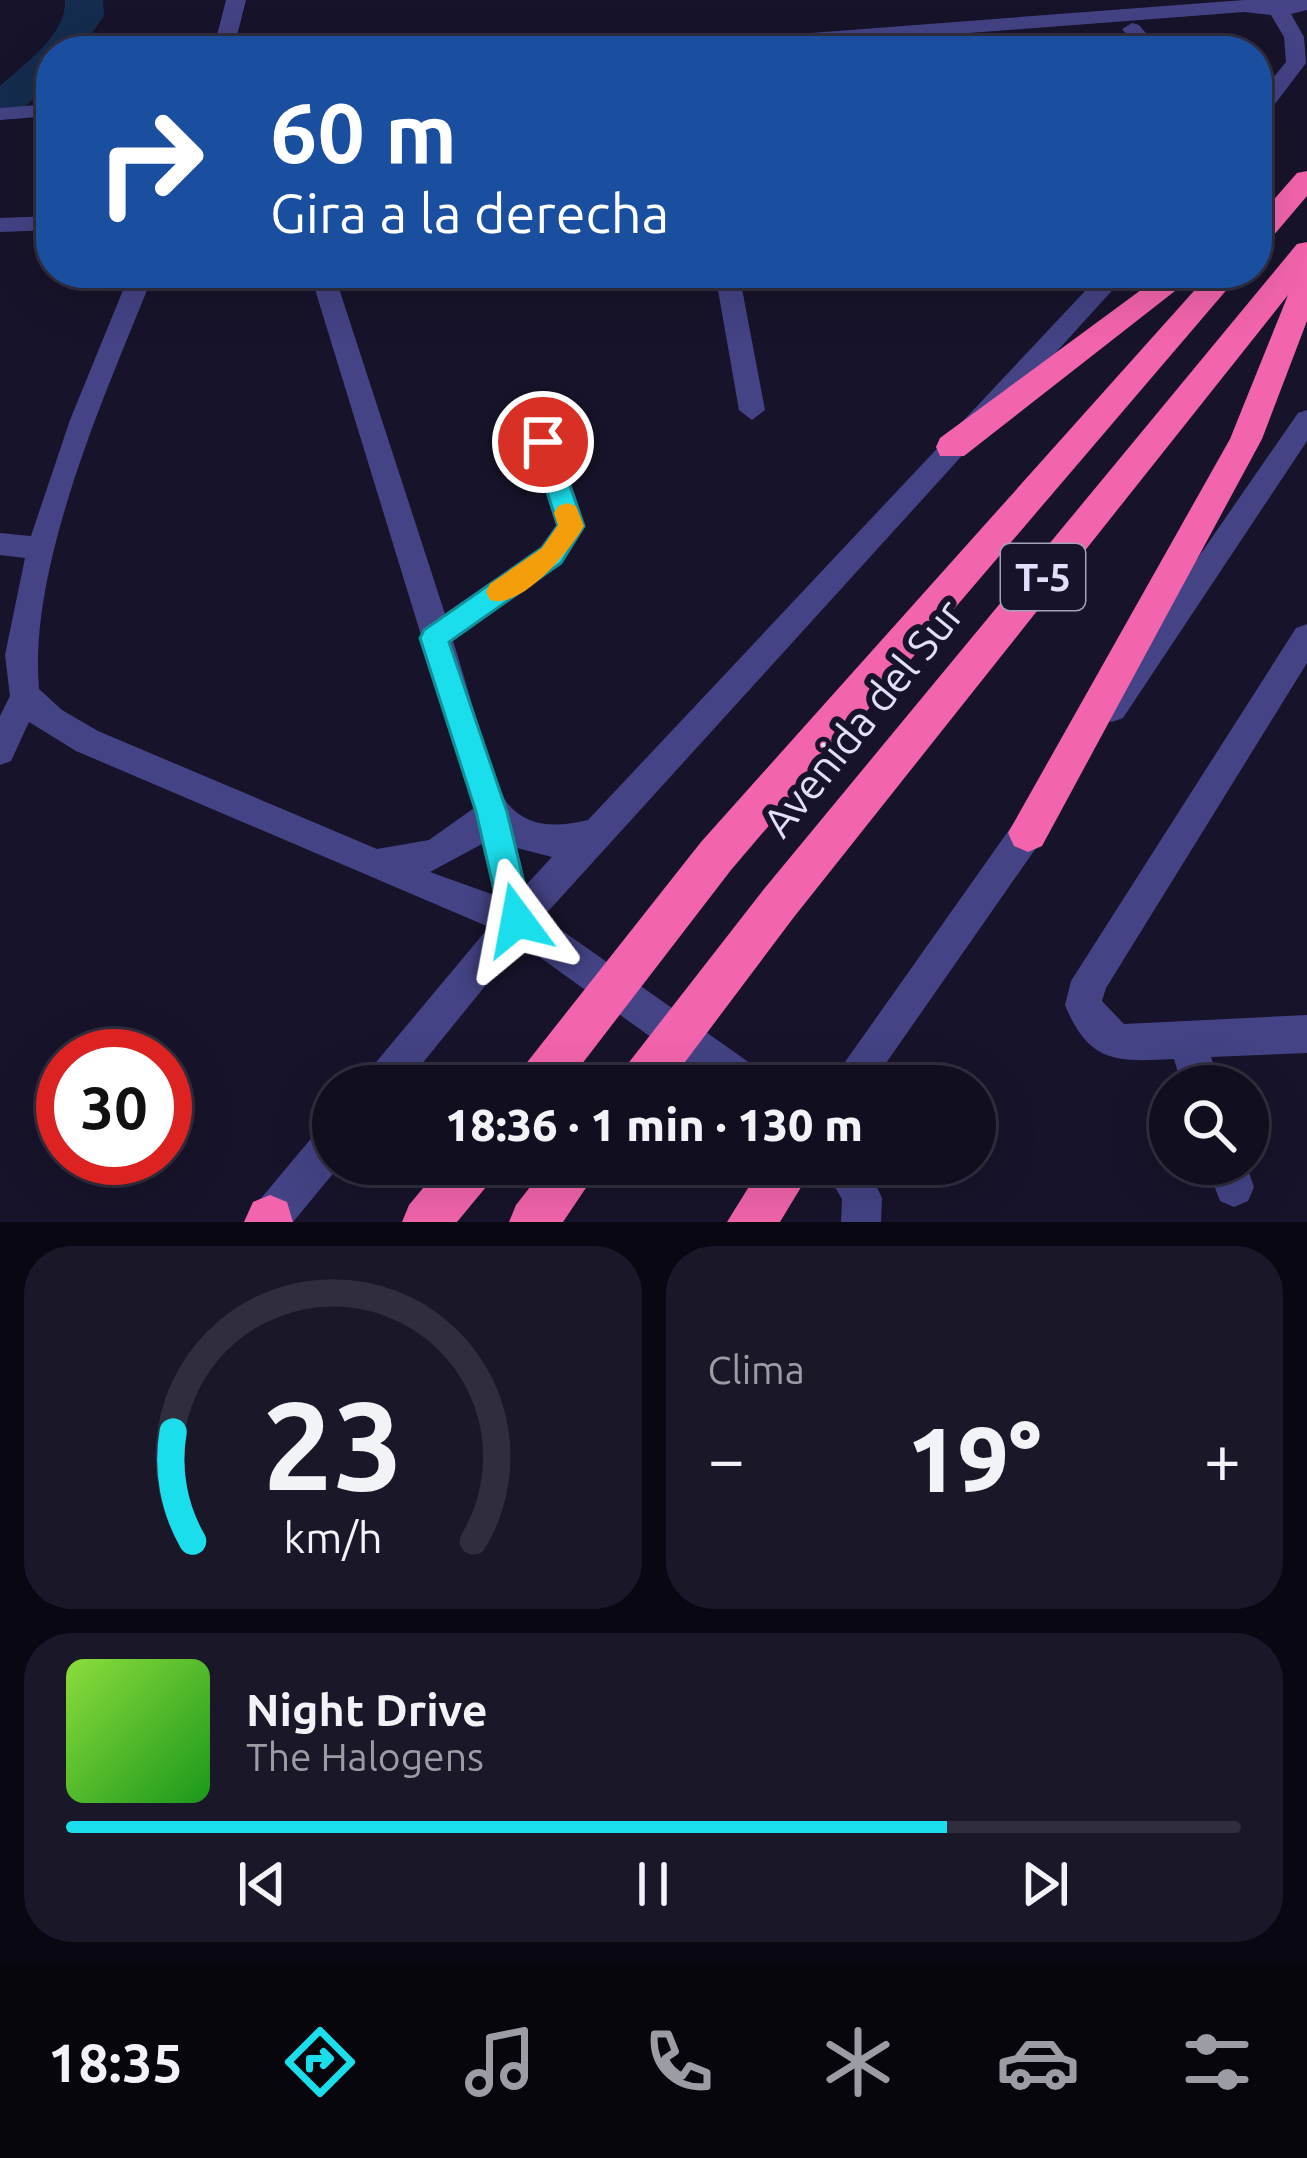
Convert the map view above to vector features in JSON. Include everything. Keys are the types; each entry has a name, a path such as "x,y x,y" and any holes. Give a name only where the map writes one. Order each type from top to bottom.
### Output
{"highway":[{"path":"1272,220 1307,179"},
{"path":"1272,214 1286,204"},
{"name":"Avenida del Sur","path":"655,1065 779,903 1307,251"},
{"path":"1028,832 1246,439 1307,283"},
{"path":"952,447 1163,288"},
{"name":"Avenida del Sur","path":"554,1065 716,856 1213,288"},
{"path":"426,1222 457,1185"},
{"path":"533,1222 562,1185"},
{"path":"751,1222 777,1185"}],"street":[{"path":"227,36 236,0"},
{"path":"1055,0 1081,19"},
{"path":"854,36 1307,4"},
{"path":"1039,36 1253,20 1277,5"},
{"path":"1272,93 1296,63 1294,37 1277,5"},
{"path":"1132,29 1138,36"},
{"path":"0,104 36,101"},
{"path":"0,114 36,111"},
{"path":"0,225 36,224"},
{"path":"136,288 41,548 16,662 25,696 50,719 87,741 517,920 721,1065"},
{"path":"327,288 492,812 517,920"},
{"path":"730,288 752,410"},
{"path":"397,1065 517,920 1102,288"},
{"path":"862,1065 1028,832 1307,420"},
{"path":"434,638 551,555 564,540 571,526 543,442"},
{"path":"0,544 41,548"},
{"path":"1307,637 1089,981 1083,1005 1096,1025 1118,1043 1307,1034"},
{"path":"0,751 25,696"},
{"path":"492,812 533,841 562,844 600,832"},
{"path":"376,865 399,865 462,844 492,812"},
{"path":"1187,1042 1195,1065"},
{"path":"268,1221 312,1168"},
{"path":"857,1185 865,1208 861,1222"}],"waterway":[{"path":"70,36 85,16 84,0"},
{"path":"0,108 36,74"}],"slow traffic":[{"path":"499,592 564,540 571,526 567,513"}],"route":[{"path":"517,920 492,812 434,638 551,555 564,540 571,526 543,442"}]}
